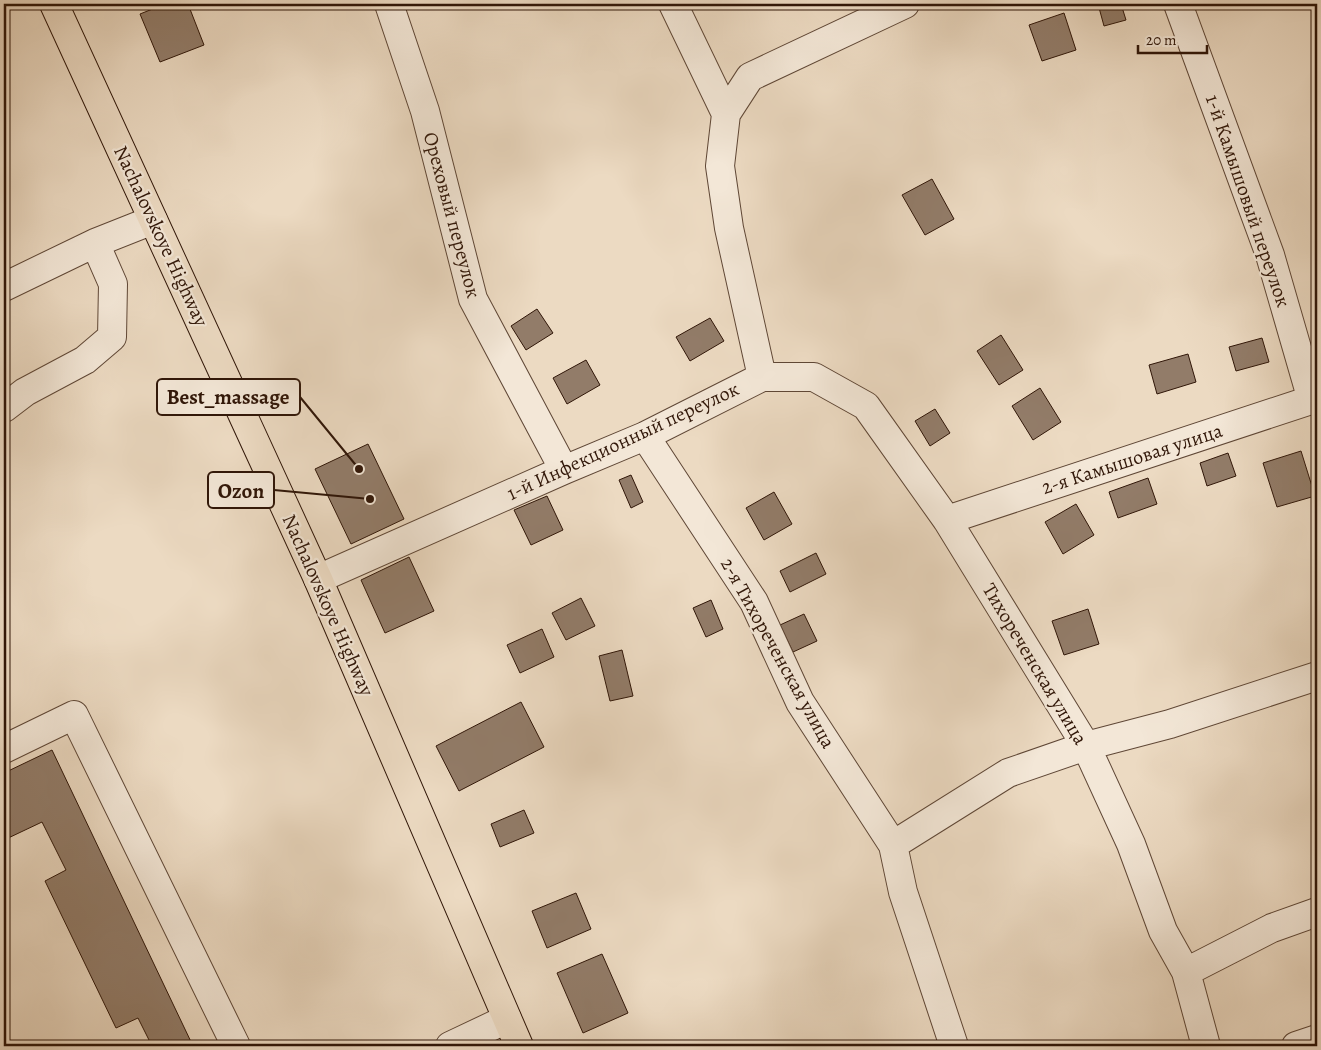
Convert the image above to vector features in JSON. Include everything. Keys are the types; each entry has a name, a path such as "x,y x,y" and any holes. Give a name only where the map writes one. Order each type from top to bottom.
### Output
{"main road":[{"name":"Nachalovskoye Highway","path":"54,4 318,579 519,1046"}],"street":[{"name":"Ореховый переулок","path":"389,4 425,111 473,299 564,470"},
{"path":"673,4 726,114"},
{"name":"1-й Инфекционный переулок","path":"318,579 645,436 762,377 728,228 720,166 726,114 750,77 905,4"},
{"name":"1-й Камышовый переулок","path":"1178,4 1270,255 1315,399"},
{"path":"4,287 95,243 153,220"},
{"path":"4,408 25,392 85,360 112,337 113,284 95,243"},
{"name":"Тихореченская улица","path":"762,377 814,377 866,406 948,520 1086,746 1131,844 1163,931 1186,972 1206,1046"},
{"name":"2-я Камышовая улица","path":"948,520 1315,399"},
{"name":"2-я Тихореченская улица","path":"645,436 754,602 800,702 893,844 903,892 954,1046"},
{"path":"893,844 1008,773 1086,746 1170,724 1317,676"},
{"path":"4,750 74,715 236,1046"},
{"path":"1186,972 1272,928 1317,912"},
{"path":"461,1043 507,1019"},
{"path":"1296,1046 1317,1039"}],"building":[{"path":"165,4 188,4 204,45 160,62 140,14"},
{"path":"1098,4 1121,4 1126,20 1104,26"},
{"path":"1064,13 1076,50 1042,61 1029,25"},
{"path":"932,179 954,219 925,235 902,195"},
{"path":"537,309 553,333 526,350 511,326"},
{"path":"710,318 724,341 690,361 676,337"},
{"path":"1001,335 1023,370 999,385 977,351"},
{"path":"1262,338 1269,362 1236,371 1229,347"},
{"path":"1188,354 1196,382 1157,394 1149,365"},
{"path":"586,360 600,385 567,404 553,378"},
{"path":"1040,388 1061,422 1033,440 1012,406"},
{"path":"935,409 950,433 930,446 915,421"},
{"path":"368,444 404,519 351,544 315,469"},
{"path":"1301,451 1315,496 1277,507 1263,463"},
{"path":"1228,453 1236,476 1207,486 1200,463"},
{"path":"631,475 643,502 631,508 619,480"},
{"path":"1148,478 1157,504 1118,518 1109,492"},
{"path":"774,492 792,524 764,540 746,508"},
{"path":"547,496 563,530 531,545 514,510"},
{"path":"1076,504 1094,535 1063,554 1045,522"},
{"path":"816,553 826,574 790,592 780,571"},
{"path":"409,557 434,611 385,633 361,580"},
{"path":"581,598 595,626 566,640 552,613"},
{"path":"711,600 723,629 706,637 693,608"},
{"path":"1088,609 1099,644 1064,655 1052,621"},
{"path":"804,614 817,641 793,652 780,625"},
{"path":"542,629 554,657 520,673 507,645"},
{"path":"622,650 633,696 610,701 599,656"},
{"path":"521,702 544,747 459,791 436,746"},
{"path":"52,750 193,1046 152,1046 138,1018 116,1028 45,881 66,870 42,822 4,840 4,773"},
{"path":"524,810 534,833 500,847 491,824"},
{"path":"576,893 591,929 547,948 532,911"},
{"path":"602,954 628,1013 583,1033 557,973"}],"place":[{"name":"Best_massage","path":"359,469"},
{"name":"Ozon","path":"370,499"}]}
